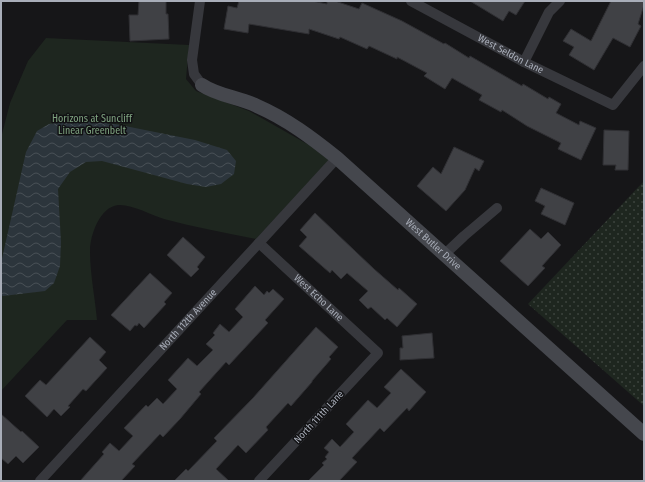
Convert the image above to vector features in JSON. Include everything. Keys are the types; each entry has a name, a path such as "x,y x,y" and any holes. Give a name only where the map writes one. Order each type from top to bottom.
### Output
{"street":[{"path":"200,1 192,60 194,74 202,85"},
{"name":"West Seldon Lane","path":"411,1 524,62 613,105 644,66"},
{"path":"524,62 550,12 560,1"},
{"name":"West Butler Drive","path":"202,85 210,90 255,105 278,116 309,136 337,158 644,434"},
{"name":"North 112th Avenue","path":"40,481 337,158"},
{"path":"445,254 497,208"},
{"name":"West Echo Lane","path":"259,243 378,353"},
{"name":"North 111th Lane","path":"259,481 378,353"}],"green space":[{"name":"Horizons at Suncliff Linear Greenbelt","path":"46,38 189,45 186,79 196,91 249,111 309,145 329,160 256,239 164,219 129,206 118,205 106,211 97,223 90,245 97,320 67,320 1,391 1,138 10,103 28,61"},
{"path":"644,181 644,406 528,304"}],"water":[{"path":"76,120 115,124 195,140 227,150 236,161 234,174 221,184 206,187 187,184 102,161 86,162 70,172 58,189 61,242 60,266 54,283 45,291 3,296 1,295 1,263 26,152 37,131 49,124"}],"building":[{"path":"139,1 166,1 169,39 130,41 129,15 138,15"},
{"path":"239,1 312,1 327,4 327,1 335,1 359,9 362,3 402,21 444,44 445,43 469,58 470,56 522,86 523,84 548,99 549,97 561,104 556,113 579,125 580,121 596,128 581,160 558,149 561,143 527,126 502,110 501,112 479,100 482,95 452,78 445,89 424,76 427,73 397,57 397,59 369,46 367,49 340,37 339,39 309,29 309,34 249,24 248,33 224,29 228,6 237,8"},
{"path":"470,1 525,1 516,15 509,11 503,21"},
{"path":"611,1 644,1 638,24 641,26 630,47 613,38 594,70 569,55 574,47 563,41 571,29 591,41"},
{"path":"604,130 629,131 628,170 615,170 616,165 603,165"},
{"path":"454,147 484,161 479,171 475,168 465,190 446,211 417,186 433,167 441,174"},
{"path":"541,188 574,203 565,225 541,214 545,206 535,201"},
{"path":"315,213 374,269 417,304 397,327 387,318 385,320 371,307 368,309 359,300 368,291 347,273 341,279 332,270 330,273 299,246 307,237 300,230"},
{"path":"530,229 541,239 548,232 561,245 542,266 545,268 528,286 500,261"},
{"path":"183,237 205,257 197,267 199,269 191,277 167,255"},
{"path":"150,273 172,293 164,302 166,304 144,328 139,323 130,331 111,315"},
{"path":"255,286 264,295 267,291 269,293 273,289 284,299 265,320 268,323 229,365 226,362 199,392 201,394 180,419 163,437 160,434 132,464 135,466 121,481 80,481 104,454 102,452 110,443 119,451 133,436 124,428 146,405 148,407 157,398 163,404 177,389 168,380 188,358 197,366 213,350 206,344 215,335 213,333 220,324 229,332 243,317 235,309"},
{"path":"316,327 338,347 329,357 331,359 312,382 291,406 288,403 266,427 268,430 246,453 238,445 216,469 229,481 174,481 186,469 188,471 217,441 214,438 253,398"},
{"path":"432,333 434,358 400,360 400,348 403,348 402,336"},
{"path":"90,337 106,352 99,360 107,368 86,391 83,389 68,406 70,407 61,416 54,409 47,417 25,396 40,380 46,385"},
{"path":"401,369 426,392 409,411 407,408 384,432 380,428 352,458 357,462 339,481 308,481 324,465 322,463 327,459 325,457 329,452 324,448 332,439 340,447 354,432 346,424 368,400 377,408 391,393 384,387"},
{"path":"1,414 39,447 23,463 16,456 8,464 1,458"}]}
